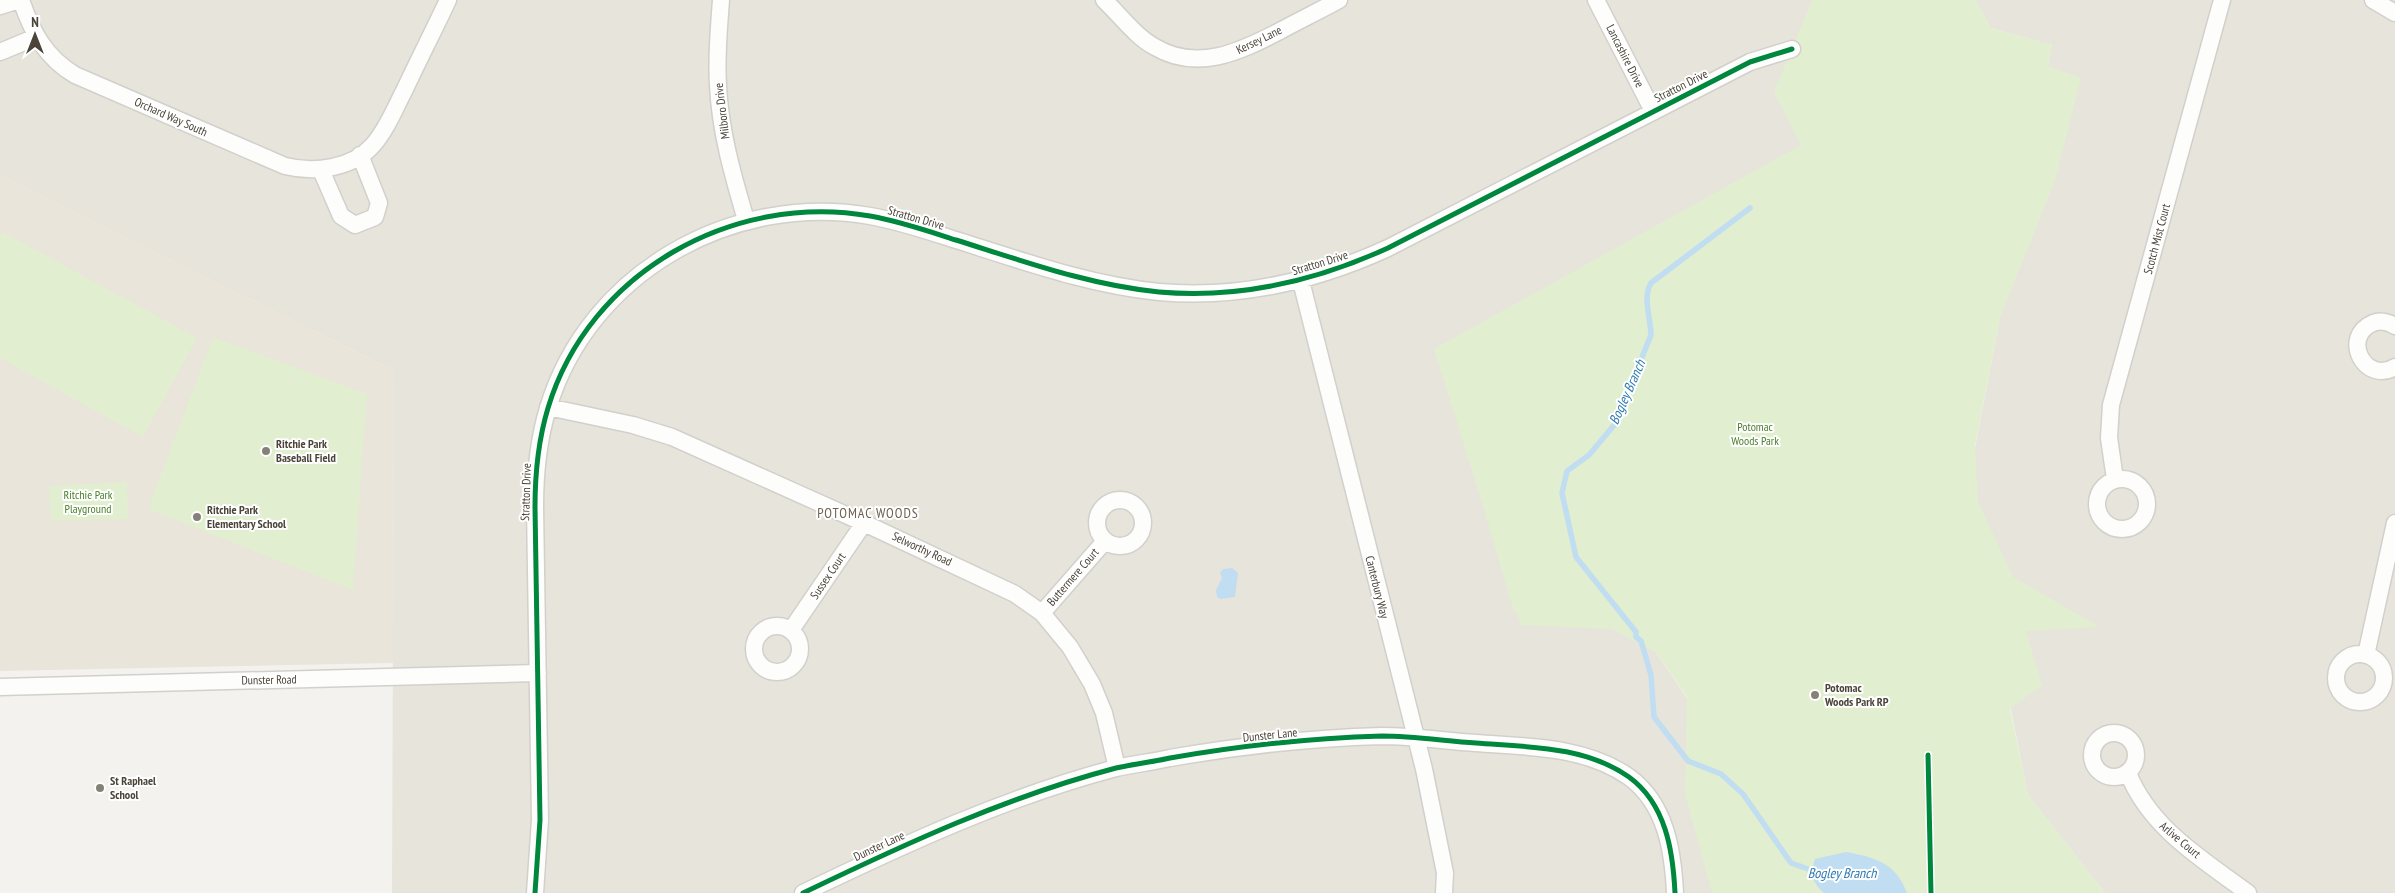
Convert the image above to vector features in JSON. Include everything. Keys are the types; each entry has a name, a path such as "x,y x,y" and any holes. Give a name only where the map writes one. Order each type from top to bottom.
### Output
{"street":[{"name":"Orchard Way South","path":"0,6 20,0 36,37 47,53 60,67 75,75 285,166 300,170 321,170 342,164 360,155 372,146 391,117 448,0"},
{"name":"Milboro Drive","path":"721,0 718,42 718,85 721,115 726,146 746,220"},
{"name":"Kersey Lane","path":"1104,0 1153,46 1167,54 1206,60 1239,52 1339,0"},
{"name":"Lancashire Drive","path":"1596,0 1654,111"},
{"name":"Scotch Mist Court","path":"2115,480 2109,438 2111,405 2222,0"},
{"path":"2373,0 2395,13"},
{"path":"0,52 36,37"},
{"name":"Stratton Drive","path":"535,893 540,820 536,469 548,407 573,353 589,328 631,282 655,264 685,244 746,220 804,212 838,212 872,216 1068,275 1138,290 1223,292 1301,281 1348,265 1388,248 1750,62 1792,49"},
{"path":"321,170 341,216 355,225 375,217 379,203 360,155"},
{"name":"Canterbury Way","path":"1301,281 1440,841 1446,872 1444,893"},
{"path":"2395,326 2384,322 2370,324 2360,334 2357,347 2361,360 2372,369 2386,370 2395,367"},
{"name":"Selworthy Road","path":"548,407 632,425 672,437 864,523 1015,594 1042,612 1070,647 1092,684 1104,713 1117,768"},
{"name":"Sussex Court","path":"791,630 864,523"},
{"path":"2366,654 2395,523"},
{"name":"Buttermere Court","path":"1042,612 1105,541"},
{"name":"Dunster Road","path":"0,687 538,674"},
{"name":"Dunster Lane","path":"803,893 934,831 981,812 1117,768 1267,744 1384,736 1541,747 1576,754 1610,766 1631,778 1646,793 1667,831 1672,849 1675,893"},
{"name":"Arlive Court","path":"2128,773 2138,795 2154,818 2177,839 2248,893"}],"shaded area":[{"path":"0,0 1898,0 1629,612 1691,704 1763,893 392,893 394,371 0,175"},
{"path":"1975,0 2395,0 2395,893 2105,893 2028,795 1967,490 2052,45 1991,28"},
{"name":"Ritchie Park Elementary School","path":"0,175 394,371 393,663 0,671"}],"green space":[{"name":"Potomac Woods Park","path":"1812,0 1975,0 1991,28 2052,45 2048,66 2081,78 2055,181 2000,317 1975,446 1978,502 2013,577 2100,627 2026,631 2042,685 2010,709 2028,795 2105,893 1712,893 1685,794 1687,697 1657,653 1612,629 1521,625 1517,612 1514,612 1434,349 1801,145 1774,92"},
{"path":"3,232 197,338 143,437 0,358 0,238"},
{"name":"Ritchie Park Baseball Field","path":"213,337 367,394 353,590 148,509"},
{"name":"Ritchie Park Playground","path":"127,482 128,519 51,521 49,486"}],"water":[{"path":"1232,568 1238,573 1235,597 1220,599 1217,597 1216,590 1222,578 1220,573 1223,569"},
{"name":"Bogley Branch","path":"1846,852 1875,859 1883,863 1897,874 1907,893 1824,893 1813,878 1815,859"}],"waterway":[{"name":"Bogley Branch","path":"1750,208 1651,283 1647,295 1651,335 1615,424 1589,455 1567,471 1562,493 1576,557 1636,632 1636,637 1641,641 1651,675 1654,717 1688,761 1721,774 1743,794 1791,863 1811,870"}],"cycle path":[{"path":"535,893 540,820 535,494 536,469 542,433 548,408 568,360 596,317 632,281 673,252 719,230 768,217 819,212 870,216 892,221 1056,271 1133,289 1159,292 1218,293 1276,285 1333,270 1388,248 1750,62 1792,49"},
{"path":"803,893 879,857 996,807 1116,768 1249,746 1382,736 1536,747 1575,754 1594,759 1612,767 1629,777 1642,788 1659,814 1669,845 1675,893"},
{"path":"1928,755 1931,893"}],"place":[{"name":"Ritchie Park Baseball Field","path":"266,451"},
{"name":"Ritchie Park Elementary School","path":"197,517"},
{"name":"Potomac Woods Park RP","path":"1815,695"},
{"name":"St Raphael School","path":"100,788"}],"district":[{"name":"POTOMAC WOODS","path":"868,513"}]}
